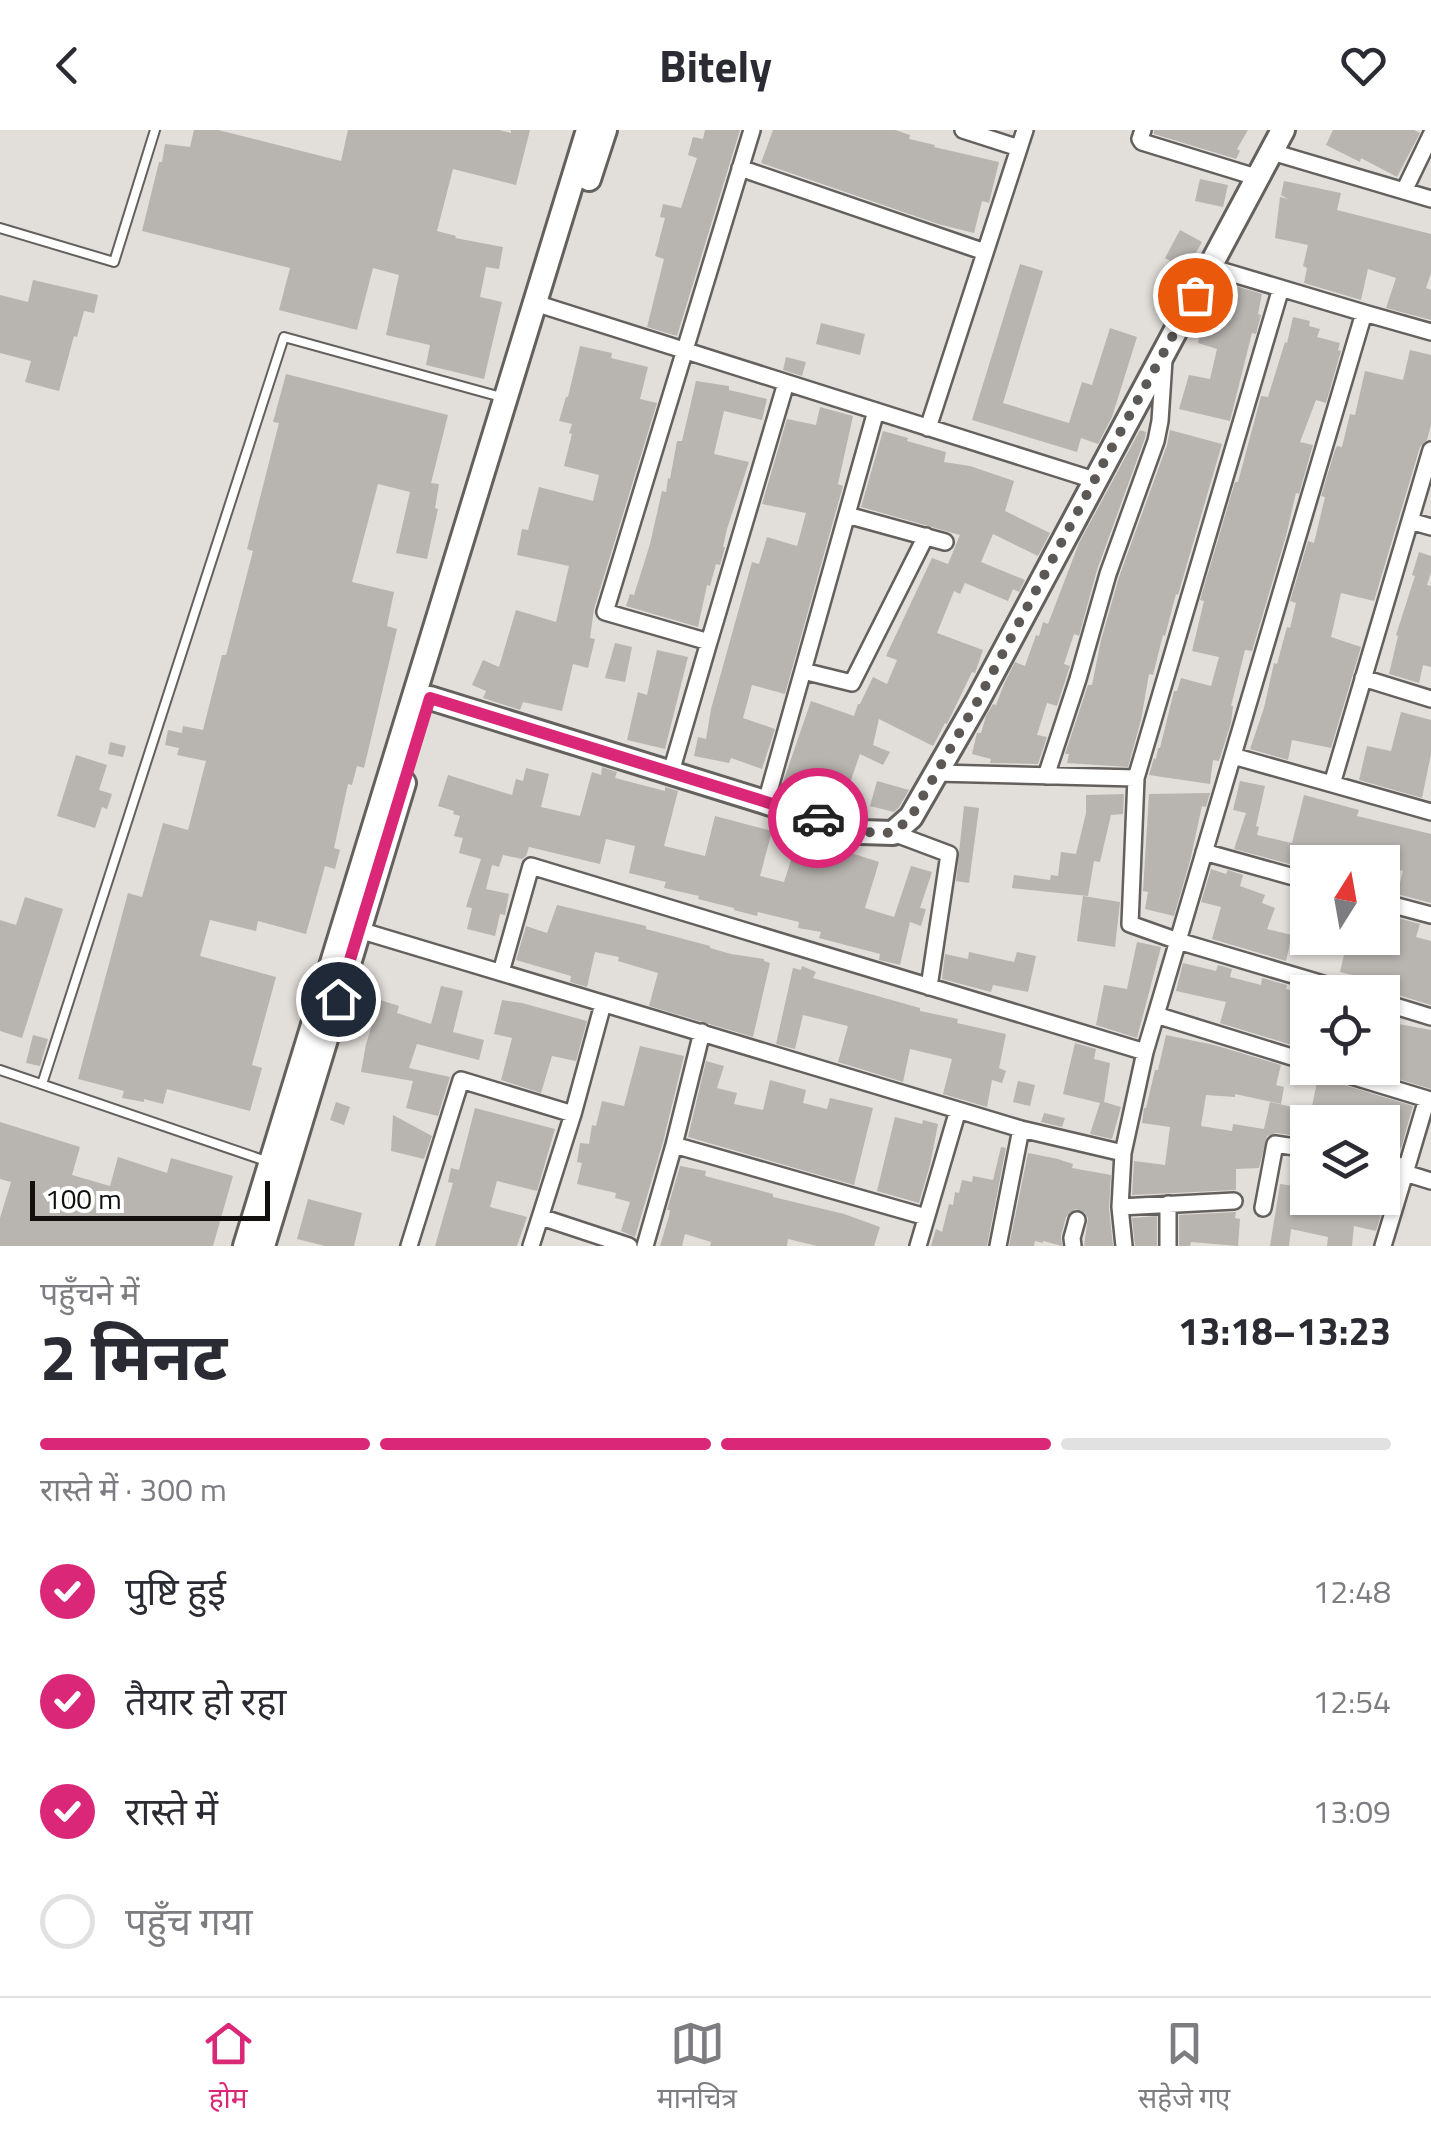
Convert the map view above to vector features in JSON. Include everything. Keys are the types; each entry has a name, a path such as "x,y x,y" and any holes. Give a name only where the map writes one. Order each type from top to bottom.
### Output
{"street":[{"path":"264,1245 430,698 588,130"},
{"path":"264,1245 270,1162 506,398 605,130"},
{"path":"709,642 605,612 752,130"},
{"path":"963,130 1019,148"},
{"path":"928,428 1025,130"},
{"path":"1143,130 1142,142 1259,178"},
{"path":"893,833 911,817 977,702 1283,130"},
{"path":"1404,191 1431,136"},
{"path":"1272,152 1431,199"},
{"path":"740,168 986,252"},
{"path":"1210,267 1431,332"},
{"path":"1282,288 1136,778 1130,924 1293,975"},
{"path":"541,306 1094,480"},
{"path":"1124,1246 1120,1207 1122,1153 1144,1052 1364,313"},
{"path":"1046,776 1108,574 1156,441 1164,352"},
{"path":"670,772 786,383"},
{"path":"766,802 876,411"},
{"path":"1332,784 1431,450"},
{"path":"846,514 945,542"},
{"path":"1410,521 1431,527"},
{"path":"802,671 852,683 926,536"},
{"path":"1364,678 1431,698"},
{"path":"430,698 861,832 893,833 949,854 930,987"},
{"path":"1232,756 1431,812"},
{"path":"936,773 1136,778"},
{"path":"1204,852 1290,876"},
{"path":"501,972 531,866 1144,1052"},
{"path":"1400,907 1431,915"},
{"path":"359,930 958,1110 1122,1153"},
{"path":"531,1246 574,1114 603,1004"},
{"path":"1400,1007 1431,1016"},
{"path":"1156,1015 1290,1056"},
{"path":"645,1246 702,1032"},
{"path":"409,1246 461,1080 574,1114"},
{"path":"1380,1085 1429,1100 1382,1246"},
{"path":"918,1246 958,1110"},
{"path":"998,1246 1020,1128"},
{"path":"1263,1208 1275,1144 1290,1147"},
{"path":"674,1146 926,1217"},
{"path":"1400,1168 1431,1181"},
{"path":"1120,1207 1234,1202"},
{"path":"1168,1204 1168,1246"},
{"path":"540,1217 629,1246"},
{"path":"1073,1246 1076,1220"}],"lane":[{"path":"0,228 114,262 154,130"},
{"path":"42,1084 284,337 506,398"},
{"path":"0,1070 270,1162"}],"building":[{"path":"194,130 218,130 341,161 348,130 530,130 516,185 453,169 437,231 503,247 499,269 486,267 480,297 502,302 484,379 426,365 430,345 386,335 399,275 373,268 357,330 279,310 290,268 142,231 165,144 190,147"},
{"path":"705,130 740,130 677,336 647,327 664,259 655,256 665,218 660,217 663,204 681,208 697,158 688,155 693,137 703,139"},
{"path":"773,130 895,130 934,147 999,162 989,203 982,201 974,233 761,163"},
{"path":"1154,130 1248,130 1236,159 1154,134"},
{"path":"1333,130 1420,133 1397,177 1326,145"},
{"path":"1200,179 1228,185 1223,207 1195,201"},
{"path":"1284,181 1341,193 1337,210 1431,234 1431,273 1426,288 1431,290 1431,320 1386,308 1396,278 1368,269 1361,300 1304,283 1308,245 1275,238 1280,197 1288,199 1281,195"},
{"path":"1180,230 1202,242 1186,270 1165,258"},
{"path":"1020,264 1043,271 1003,403 1069,423 1082,382 1092,385 1110,328 1137,337 1112,417 1098,444 1081,438 1077,452 972,420"},
{"path":"33,280 98,295 94,313 84,311 59,391 25,382 31,361 0,353 0,295 28,302"},
{"path":"1219,281 1262,294 1258,314 1261,315 1256,334 1252,333 1230,421 1179,409 1189,375 1210,379 1217,349 1198,343"},
{"path":"1293,317 1310,321 1309,326 1320,329 1317,337 1340,343 1341,351 1326,403 1316,400 1300,442 1313,445 1252,651 1245,650 1231,706 1231,723 1219,761 1213,760 1210,784 1149,775 1181,678 1211,686 1219,657 1192,651 1204,601 1200,600 1261,396 1268,397"},
{"path":"821,323 865,334 860,355 816,344"},
{"path":"580,346 648,367 640,399 657,403 594,609 590,638 595,639 588,668 573,664 562,711 523,702 520,710 483,698 486,691 472,685 483,660 499,667 516,610 556,622 569,566 517,555 522,529 528,530 539,487 593,501 599,475 564,466 572,424 559,421"},
{"path":"1410,350 1431,355 1431,425 1427,440 1420,447 1374,601 1341,593 1331,637 1361,647 1331,748 1292,740 1288,760 1250,749 1274,663 1277,664 1287,627 1290,628 1296,603 1290,601 1308,541 1314,543 1325,497 1321,496 1335,450 1342,447 1350,414 1355,415 1365,371 1403,380"},
{"path":"786,357 806,362 802,376 783,370"},
{"path":"286,374 448,415 431,483 439,484 435,508 438,509 427,559 396,553 410,492 378,484 352,582 394,592 387,626 397,629 364,768 357,766 352,785 348,784 334,848 340,850 335,869 325,866 306,934 258,921 256,931 210,920 200,956 276,977 252,1065 262,1068 250,1111 167,1089 163,1104 122,1098 124,1091 78,1079 128,893 142,897 163,823 188,830 206,761 177,755 179,748 165,745 168,730 182,733 183,726 203,730 253,551 247,549 279,423 273,422"},
{"path":"696,381 729,386 729,390 767,399 762,420 724,411 714,454 749,462 727,529 720,565 716,564 710,586 707,585 698,627 626,606 630,594 634,595 650,544"},
{"path":"820,407 853,416 838,484 843,486 785,694 752,685 743,718 775,729 762,769 731,758 729,763 694,756 698,737 706,739 752,562 759,564 767,537 797,546 806,513 762,504 787,419 816,425"},
{"path":"1140,430 1146,432 1145,438 1097,570 1079,636 1074,634 1064,664 1070,666 1057,706 1047,703 1037,735 1047,737 1038,764 990,763 991,759 972,754 977,733 981,733 986,716 996,705 1015,662 1025,666 1043,622 1048,624 1079,543"},
{"path":"1170,430 1222,444 1153,675 1149,674 1128,767 1067,763 1069,754 1065,754 1088,685 1092,685 1119,577"},
{"path":"883,431 946,452 944,462 1014,481 1005,511 1050,533 1038,556 993,534 981,562 1025,580 1019,592 1013,589 1008,601 965,583 960,594 954,591 937,633 983,650 947,724 933,746 879,719 873,745 890,752 883,765 860,754 842,806 782,785 811,701 854,716 873,677 887,684 897,660 886,656 932,558 948,564 960,535 861,507"},
{"path":"1419,552 1431,556 1427,585 1431,586 1431,667 1423,665 1419,683 1389,674"},
{"path":"615,643 632,647 625,682 605,678"},
{"path":"657,650 688,657 665,749 627,740 638,692 647,695"},
{"path":"1401,712 1431,720 1431,754 1422,798 1359,780 1367,746 1391,751"},
{"path":"110,742 126,746 123,757 108,754"},
{"path":"76,755 107,765 99,790 112,794 107,809 102,807 95,828 57,816"},
{"path":"602,767 617,772 615,778 678,791 664,846 705,856 715,816 772,831 760,876 784,882 798,838 848,852 879,862 865,908 894,917 911,866 932,872 920,908 926,909 921,926 910,922 900,965 879,960 880,954 819,938 821,932 798,928 799,922 734,910 664,888 666,882 629,873 635,846 606,839 600,864 529,847 522,859 503,855 499,867 492,865 486,889 509,894 495,936 467,929 472,908 466,907 481,859 459,853 463,838 454,836 460,816 438,806 448,775 512,795 516,779 523,781 526,768 549,774 541,807 580,816 592,772 601,775"},
{"path":"877,781 909,790 894,812 870,806"},
{"path":"1240,781 1265,786 1257,835 1292,843 1304,795 1359,810 1357,816 1431,834 1431,903 1400,895 1403,871 1400,845 1290,845 1290,864 1234,849 1246,813 1233,810"},
{"path":"1210,793 1206,807 1202,806 1174,916 1145,909 1149,794"},
{"path":"1124,794 1123,814 1111,815 1100,862 1094,861 1088,896 1012,888 1014,875 1050,880 1051,875 1058,876 1061,852 1076,854 1086,813 1086,795"},
{"path":"964,806 979,808 969,883 956,881"},
{"path":"1211,869 1243,875 1240,886 1265,895 1262,903 1275,908 1267,929 1290,935 1286,961 1212,939 1221,907 1201,902"},
{"path":"1083,896 1120,902 1115,947 1077,941"},
{"path":"25,897 63,909 22,1038 0,1031 0,920 16,925"},
{"path":"557,905 646,926 770,963 753,1037 649,1006 658,973 618,961 619,957 595,952 587,987 570,982 571,976 516,960 526,926 547,933"},
{"path":"1400,918 1420,924 1416,937 1431,941 1431,1005 1400,996 1400,975 1340,972 1344,955 1400,955"},
{"path":"1137,942 1161,947 1137,1038 1096,1025 1104,985 1127,989"},
{"path":"969,952 1014,962 1017,952 1036,956 1028,992 993,985 991,992 942,979 945,954 968,959"},
{"path":"1183,963 1216,971 1218,965 1232,969 1230,977 1261,985 1262,978 1287,985 1290,1044 1220,1023 1226,1002 1176,991"},
{"path":"802,966 816,972 813,978 958,1019 957,1023 1006,1034 999,1068 1006,1071 1002,1083 992,1080 987,1107 943,1094 952,1059 910,1049 903,1082 838,1062 848,1026 803,1015 795,1049 776,1044 793,968 801,970"},
{"path":"441,986 463,991 453,1032 484,1040 479,1060 417,1044 409,1068 450,1077 438,1116 406,1108 413,1081 361,1072 380,1000 399,1006 397,1013 431,1024"},
{"path":"502,1000 587,1021 576,1061 552,1056 541,1093 501,1080 512,1038 494,1034"},
{"path":"1400,1024 1431,1030 1431,1089 1400,1080"},
{"path":"33,1035 48,1039 40,1066 26,1063"},
{"path":"1166,1035 1281,1065 1276,1085 1284,1087 1281,1104 1235,1094 1206,1095 1201,1126 1232,1131 1233,1124 1264,1129 1270,1102 1290,1106 1290,1135 1267,1136 1259,1168 1236,1169 1236,1190 1132,1195 1134,1161 1165,1165 1170,1127 1142,1123"},
{"path":"1075,1043 1096,1049 1094,1059 1110,1063 1104,1102 1121,1107 1112,1139 1090,1134 1100,1103 1063,1094"},
{"path":"640,1046 684,1056 635,1237 621,1231 630,1202 615,1198 616,1193 577,1184 582,1163 577,1162 580,1143 589,1144 602,1101 624,1106"},
{"path":"706,1061 724,1066 717,1088 737,1093 734,1104 763,1110 770,1080 806,1090 803,1103 827,1109 830,1098 873,1108 854,1185 688,1137"},
{"path":"1018,1081 1035,1085 1030,1106 1013,1102"},
{"path":"1316,1085 1344,1085 1413,1106 1401,1148 1400,1105 1312,1105"},
{"path":"336,1102 350,1107 344,1125 330,1120"},
{"path":"475,1108 555,1129 537,1191 497,1181 490,1207 527,1217 517,1246 435,1246 453,1183 448,1182 451,1168 459,1170"},
{"path":"1044,1113 1065,1118 1062,1127 1041,1122"},
{"path":"393,1115 432,1136 424,1159 391,1151"},
{"path":"895,1117 938,1124 919,1203 877,1191"},
{"path":"0,1122 80,1147 72,1175 110,1186 118,1157 167,1173 171,1158 233,1176 213,1246 0,1246 0,1218 11,1182 0,1179"},
{"path":"1001,1147 1006,1148 987,1246 931,1246 936,1229 942,1232 949,1204 953,1205 962,1180 972,1182 973,1176 993,1180"},
{"path":"1028,1153 1073,1164 1072,1168 1111,1175 1113,1246 1084,1246 1088,1218 1075,1209 1066,1217 1062,1246 1035,1241 1034,1246 1009,1246"},
{"path":"680,1166 880,1227 874,1246 817,1246 788,1239 787,1246 710,1246 711,1242 685,1234 682,1246 660,1246"},
{"path":"1280,1184 1290,1185 1290,1215 1381,1215 1376,1231 1354,1226 1352,1246 1327,1246 1328,1237 1291,1229 1289,1246 1270,1246"},
{"path":"308,1199 362,1213 354,1246 325,1246 297,1239"},
{"path":"1236,1212 1235,1218 1240,1219 1238,1246 1191,1242 1190,1246 1179,1246 1179,1215"},
{"path":"1157,1216 1157,1246 1135,1246 1132,1218"}],"way so far":[{"path":"818,818 861,832 893,833 911,817 977,702 1195,295"}],"route":[{"path":"338,999 430,698 818,818"}]}
